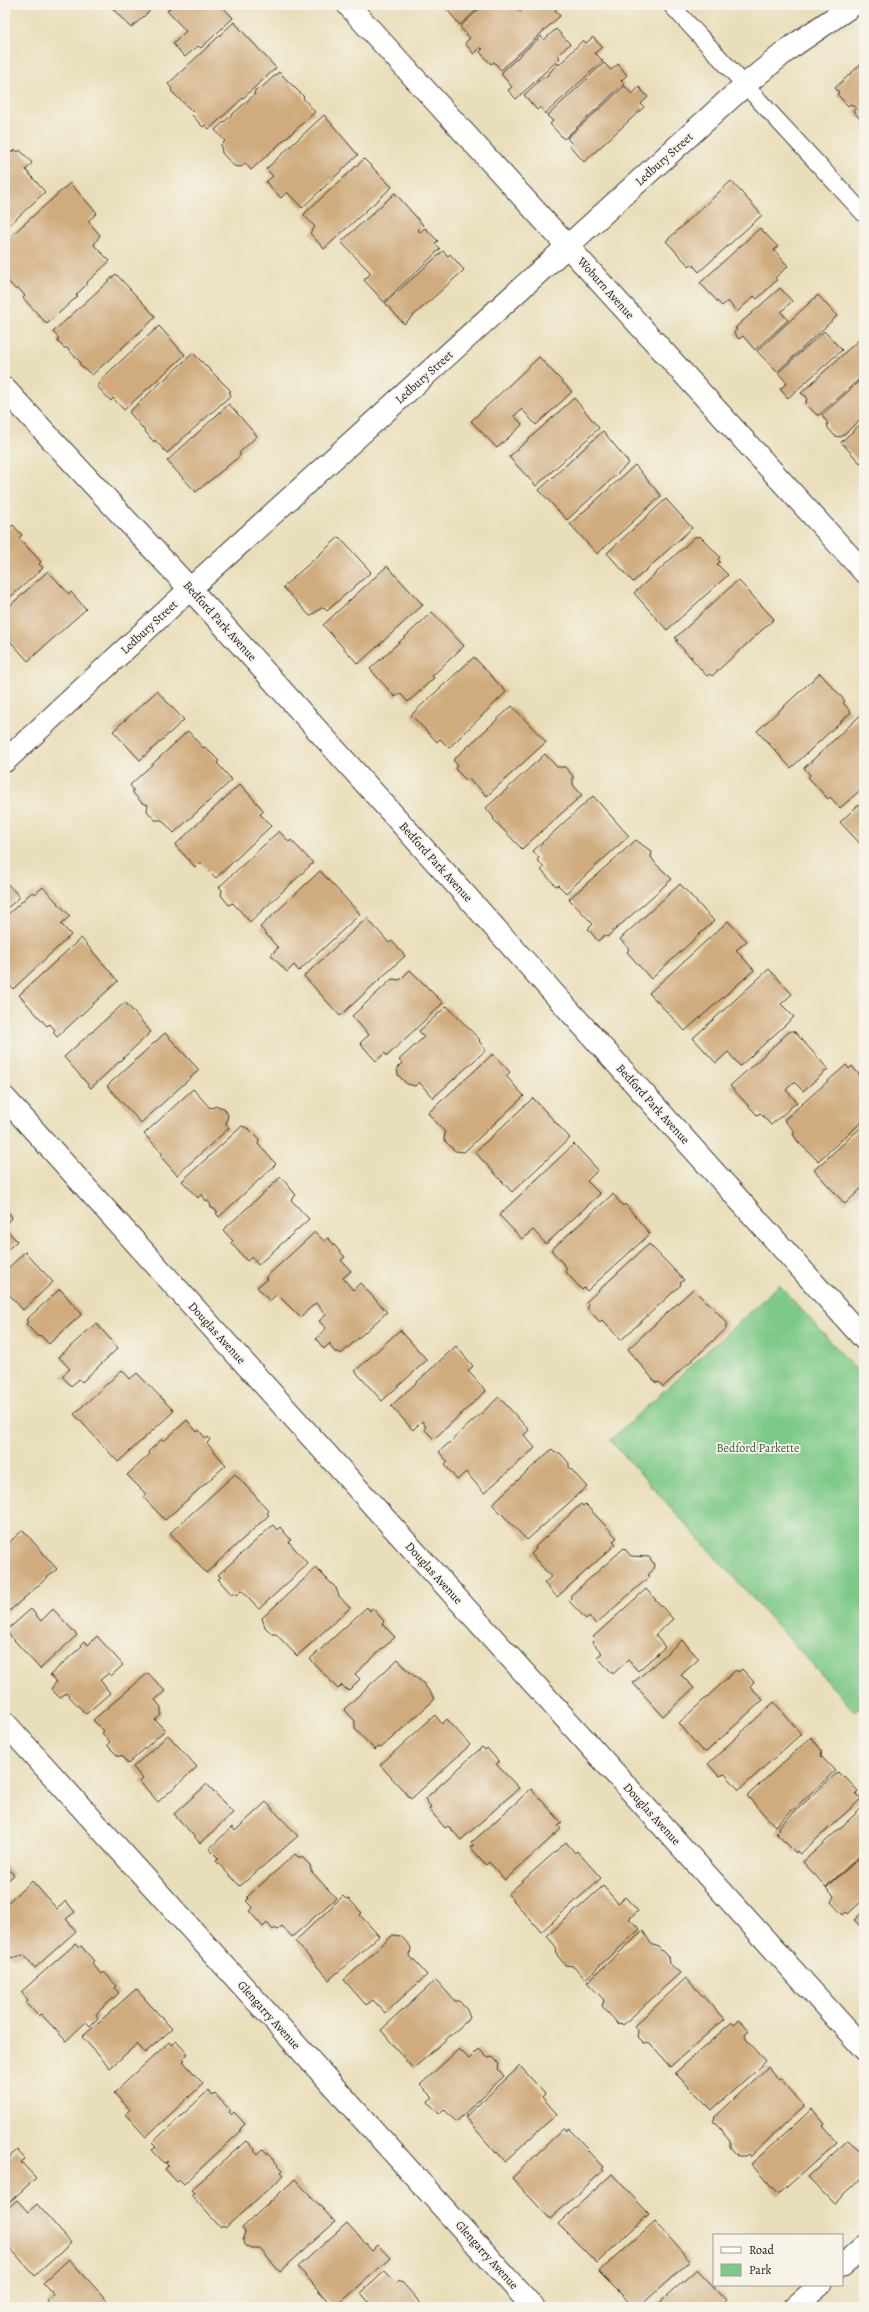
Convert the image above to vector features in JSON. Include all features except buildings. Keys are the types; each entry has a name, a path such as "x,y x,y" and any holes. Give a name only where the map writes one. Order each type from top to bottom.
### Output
{"street":[{"name":"Woburn Avenue","path":"348,5 864,572"},
{"name":"Ledbury Street","path":"5,761 190,588 568,247 746,84 790,48 853,5"},
{"name":"Bedford Park Avenue","path":"5,389 190,588 864,1339"},
{"name":"Douglas Avenue","path":"5,1098 864,2049"},
{"name":"Glengarry Avenue","path":"5,1724 534,2307"},
{"path":"843,2265 864,2246"},
{"path":"794,2307 819,2286"}],"lane":[{"path":"672,5 864,214"}],"green space":[{"name":"Bedford Parkette","path":"779,1285 864,1378 864,1702 854,1711 610,1440"}]}
